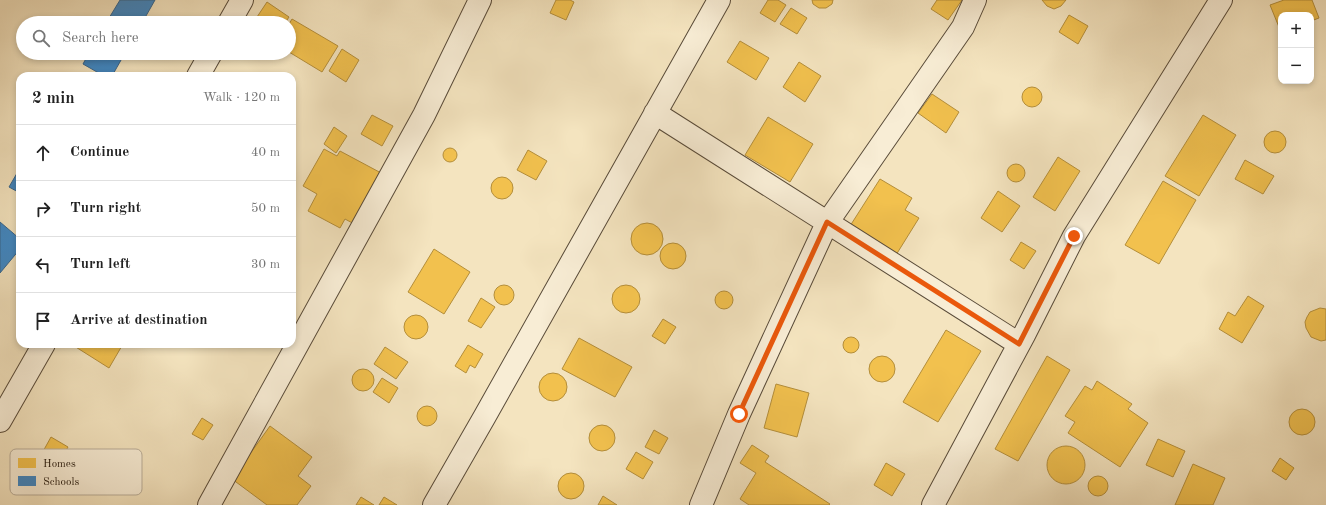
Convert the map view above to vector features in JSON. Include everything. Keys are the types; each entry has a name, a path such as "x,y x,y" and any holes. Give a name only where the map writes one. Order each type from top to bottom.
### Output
{"street":[{"path":"233,16 242,0"},
{"path":"296,347 424,115 480,0"},
{"path":"434,505 489,410 719,0"},
{"path":"701,505 739,414 827,222 963,27 975,0"},
{"path":"933,505 1019,344 1074,236 1221,0"},
{"path":"200,72 207,60"},
{"path":"655,113 1019,344"},
{"path":"0,421 42,348"},
{"path":"209,505 296,348"}],"building: Homes":[{"path":"556,0 570,0 574,2 566,20 550,13"},
{"path":"768,0 778,0 786,5 775,22 760,13"},
{"path":"812,0 833,0 832,4 826,8 819,8 813,4"},
{"path":"937,0 962,0 948,20 931,9"},
{"path":"1042,0 1066,0 1061,6 1054,9 1047,6"},
{"path":"1284,0 1312,0 1319,18 1314,20 1314,12 1278,12 1278,25 1270,5"},
{"path":"267,2 288,16 258,16"},
{"path":"791,8 807,18 797,34 780,24"},
{"path":"1069,15 1088,26 1078,44 1059,32"},
{"path":"296,21 338,46 322,72 296,56"},
{"path":"740,41 769,58 756,80 727,62"},
{"path":"342,49 359,60 346,82 329,71"},
{"path":"799,62 821,76 805,102 783,87"},
{"path":"1032,87 1039,90 1042,97 1039,104 1032,107 1025,104 1022,97 1025,90"},
{"path":"932,94 959,112 946,133 918,113"},
{"path":"372,115 393,126 382,146 361,134"},
{"path":"1203,115 1236,135 1199,196 1165,176"},
{"path":"768,117 813,144 790,182 745,155"},
{"path":"334,127 347,136 336,153 324,144"},
{"path":"1275,131 1283,134 1286,142 1283,150 1275,153 1267,150 1264,142 1267,134"},
{"path":"447,148 453,148 457,152 457,158 453,162 447,162 443,158 443,152"},
{"path":"324,149 337,156 340,151 383,174 356,225 345,219 340,228 308,211 317,194 303,186"},
{"path":"528,150 547,161 536,180 517,170"},
{"path":"1058,157 1080,171 1055,211 1033,197"},
{"path":"1245,160 1274,176 1263,194 1235,179"},
{"path":"1016,164 1022,167 1025,173 1022,179 1016,182 1010,179 1007,173 1010,167"},
{"path":"502,177 510,180 513,188 510,196 502,199 494,196 491,188 494,180"},
{"path":"880,179 912,198 905,210 919,218 896,255 850,226"},
{"path":"1163,181 1196,200 1159,264 1125,245"},
{"path":"998,191 1020,206 1002,232 981,218"},
{"path":"644,223 650,223 660,230 663,239 662,245 656,252 650,255 644,255 634,248 631,242 631,236 638,226"},
{"path":"1021,242 1036,251 1024,269 1010,260"},
{"path":"673,243 682,247 686,256 682,265 673,269 664,265 660,256 664,247"},
{"path":"434,249 470,272 444,314 408,292"},
{"path":"504,285 511,288 514,295 511,302 504,305 497,302 494,295 497,288"},
{"path":"626,285 636,289 640,299 636,309 626,313 616,309 612,299 616,289"},
{"path":"720,291 728,291 733,296 731,307 728,309 720,309 715,304 715,296"},
{"path":"1248,296 1264,306 1242,343 1219,329 1228,312 1235,316"},
{"path":"481,298 495,307 481,328 468,321"},
{"path":"1320,308 1326,309 1326,340 1321,341 1311,337 1306,328 1305,322 1310,312"},
{"path":"416,315 425,318 428,327 425,336 416,339 407,336 404,327 407,318"},
{"path":"663,319 676,327 665,344 652,336"},
{"path":"946,330 981,351 938,422 903,402"},
{"path":"851,337 857,339 859,345 857,351 851,353 845,351 843,345 845,339"},
{"path":"579,338 632,367 615,397 562,369"},
{"path":"468,345 483,354 475,368 470,365 466,373 455,366"},
{"path":"385,347 408,362 396,379 374,364"},
{"path":"77,348 121,348 109,368"},
{"path":"882,356 891,360 895,369 891,378 882,382 873,378 869,369 873,360"},
{"path":"1047,356 1070,370 1018,461 995,449"},
{"path":"363,369 371,372 374,380 371,388 363,391 355,388 352,380 355,372"},
{"path":"553,373 563,377 567,387 563,397 553,401 543,397 539,387 543,377"},
{"path":"382,378 398,388 389,403 373,392"},
{"path":"1097,381 1132,404 1128,409 1148,423 1120,467 1068,433 1075,422 1065,416 1085,386 1092,390"},
{"path":"776,384 809,393 797,437 764,428"},
{"path":"427,406 434,409 437,416 434,423 427,426 420,423 417,416 420,409"},
{"path":"1302,409 1311,413 1315,422 1311,431 1302,435 1293,431 1289,422 1293,413"},
{"path":"202,418 213,425 203,440 192,434"},
{"path":"602,425 612,428 615,438 612,448 602,451 592,448 589,438 592,428"},
{"path":"270,426 312,457 298,476 311,486 297,505 267,505 232,479"},
{"path":"654,430 668,438 659,454 645,447"},
{"path":"51,437 68,447 67,449 44,449"},
{"path":"1158,439 1185,451 1173,477 1146,465"},
{"path":"752,445 769,456 765,462 830,504 749,505 740,499 756,473 740,463"},
{"path":"1066,446 1079,452 1085,465 1079,478 1066,484 1053,478 1047,465 1053,452"},
{"path":"636,452 653,462 643,479 626,469"},
{"path":"1280,458 1294,468 1286,480 1272,471"},
{"path":"886,463 905,474 892,496 874,485"},
{"path":"1193,464 1225,478 1213,505 1175,505"},
{"path":"571,473 580,477 584,486 580,495 571,499 562,495 558,486 562,477"},
{"path":"1098,476 1105,479 1108,486 1105,493 1098,496 1091,493 1088,486 1091,479"},
{"path":"603,496 617,505 598,505"},
{"path":"361,497 374,505 356,505"},
{"path":"384,497 397,505 379,505"}],"building: Schools":[{"path":"120,0 155,0 146,16 110,16"},
{"path":"85,60 121,60 114,72 97,72 83,64"},
{"path":"16,175 16,191 9,187"},
{"path":"0,222 16,236 16,254 0,273"}],"route":[{"path":"739,414 827,222 1019,344 1074,236"}]}
